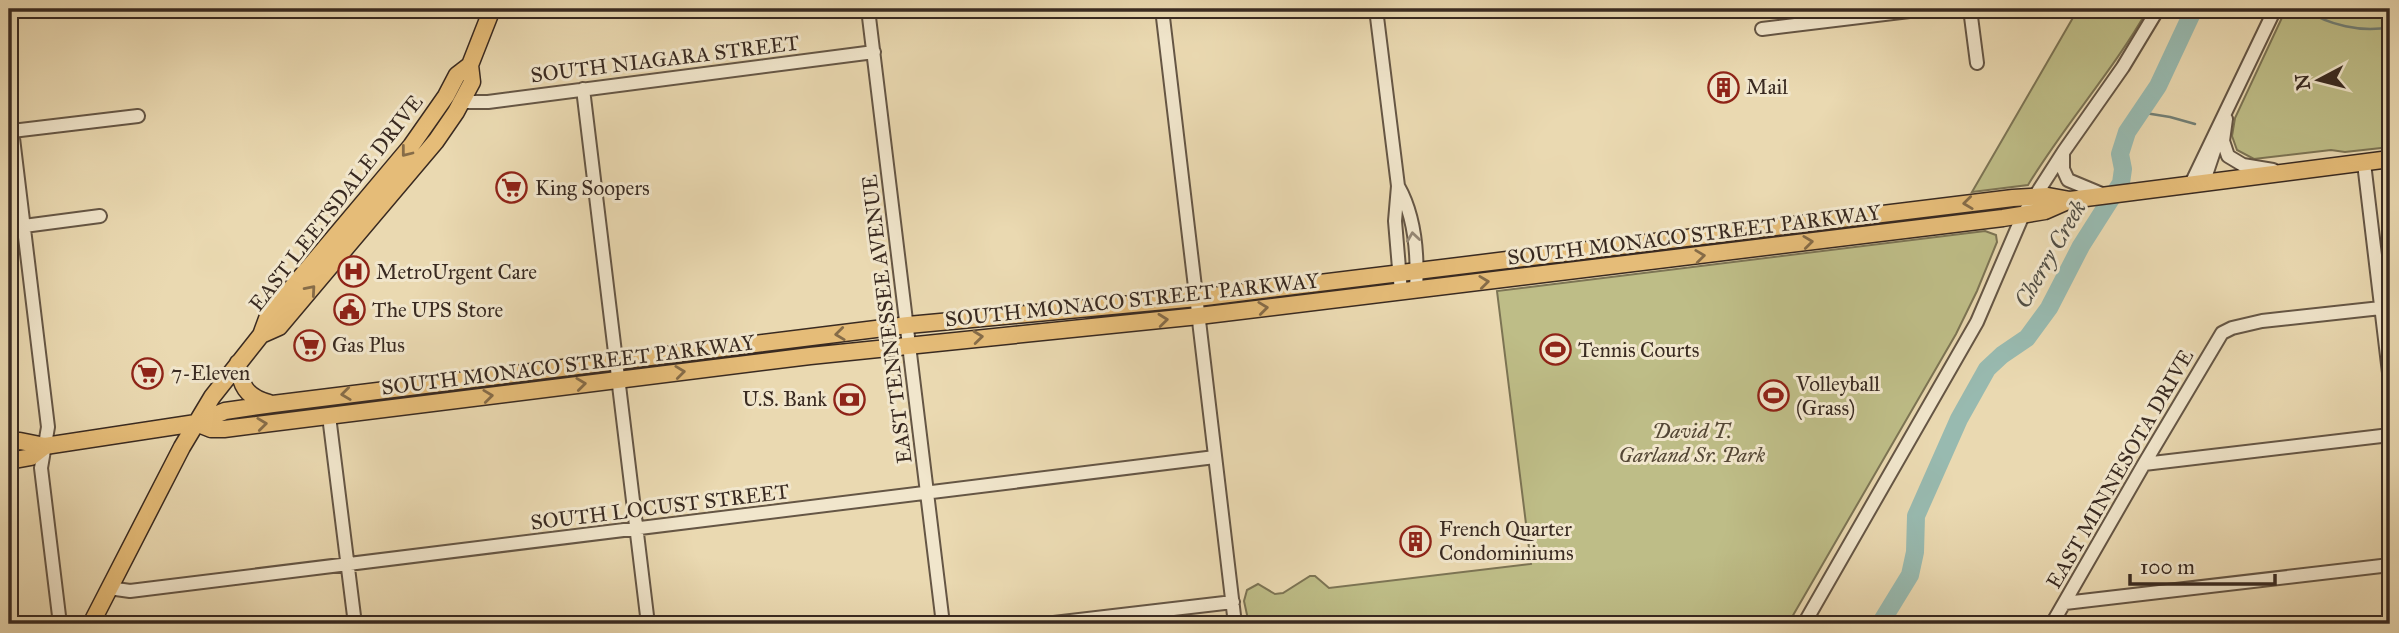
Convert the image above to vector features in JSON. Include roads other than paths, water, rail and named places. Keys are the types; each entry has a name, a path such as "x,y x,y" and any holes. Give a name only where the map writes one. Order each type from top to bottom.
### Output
{"main road":[{"name":"EAST LEETSDALE DRIVE","path":"261,335 279,327 436,141 472,82 470,65 492,9"},
{"name":"EAST LEETSDALE DRIVE","path":"91,624 196,423 261,335 268,316 406,152 446,96 457,75 470,65"},
{"name":"SOUTH MONACO STREET PARKWAY","path":"9,442 20,441 45,446 196,423 225,411 273,404 908,325 1197,298 2036,196 2073,193 2107,196 2390,159"},
{"name":"SOUTH MONACO STREET PARKWAY","path":"196,423 219,430 910,344 1199,316 1409,291 2023,215 2045,211 2073,193"},
{"path":"238,363 240,381 245,390 255,399 273,404"},
{"name":"SOUTH MONACO STREET PARKWAY","path":"9,461 31,457 45,446"}],"street":[{"name":"EAST TENNESSEE AVENUE","path":"868,9 943,624"},
{"path":"1163,9 1236,624"},
{"path":"1376,9 1398,186 1394,214 1400,273 1409,291"},
{"path":"1762,29 1821,15 1926,9"},
{"path":"1970,9 1977,64"},
{"path":"1804,624 1971,333 2023,215 2114,81 2158,9"},
{"path":"2197,185 2230,102 2275,9"},
{"name":"SOUTH NIAGARA STREET","path":"462,100 482,102 874,52"},
{"path":"583,89 648,624"},
{"path":"2230,102 2223,136 2228,156 2247,166 2292,172"},
{"path":"9,105 48,427 41,472 60,624"},
{"path":"12,131 138,116"},
{"path":"2064,151 2064,174 2073,193"},
{"path":"2364,163 2386,307 2390,381"},
{"path":"1398,186 1409,212 1417,271 1409,291"},
{"path":"24,226 100,216"},
{"name":"EAST MINNESOTA DRIVE","path":"2052,624 2222,334 2232,328 2262,321 2386,307"},
{"path":"329,416 355,624"},
{"path":"2144,464 2390,435"},
{"name":"SOUTH LOCUST STREET","path":"109,588 130,591 1215,457"},
{"path":"2065,603 2390,565"},
{"path":"1045,624 1233,602"}],"waterway":[{"name":"Cherry Creek","path":"1880,624 1910,575 1915,552 1916,516 1959,419 1987,369 2027,338 2049,308 2081,246 2121,183 2123,169 2120,154 2127,132 2158,86 2194,9"},
{"path":"2304,9 2313,15 2346,26 2368,29 2390,27"},
{"path":"2139,112 2195,124"}],"place":[{"name":"Mail","path":"1723,87"},
{"name":"King Soopers","path":"512,188"},
{"name":"MetroUrgent Care","path":"353,272"},
{"name":"The UPS Store","path":"349,310"},
{"name":"Gas Plus","path":"309,345"},
{"name":"Tennis Courts","path":"1555,350"},
{"name":"7-Eleven","path":"148,373"},
{"name":"Volleyball (Grass)","path":"1773,396"},
{"name":"U.S. Bank","path":"850,399"},
{"name":"French Quarter Condominiums","path":"1416,541"}],"park label":[{"name":"David T. Garland Sr. Park","path":"1692,443"}]}
